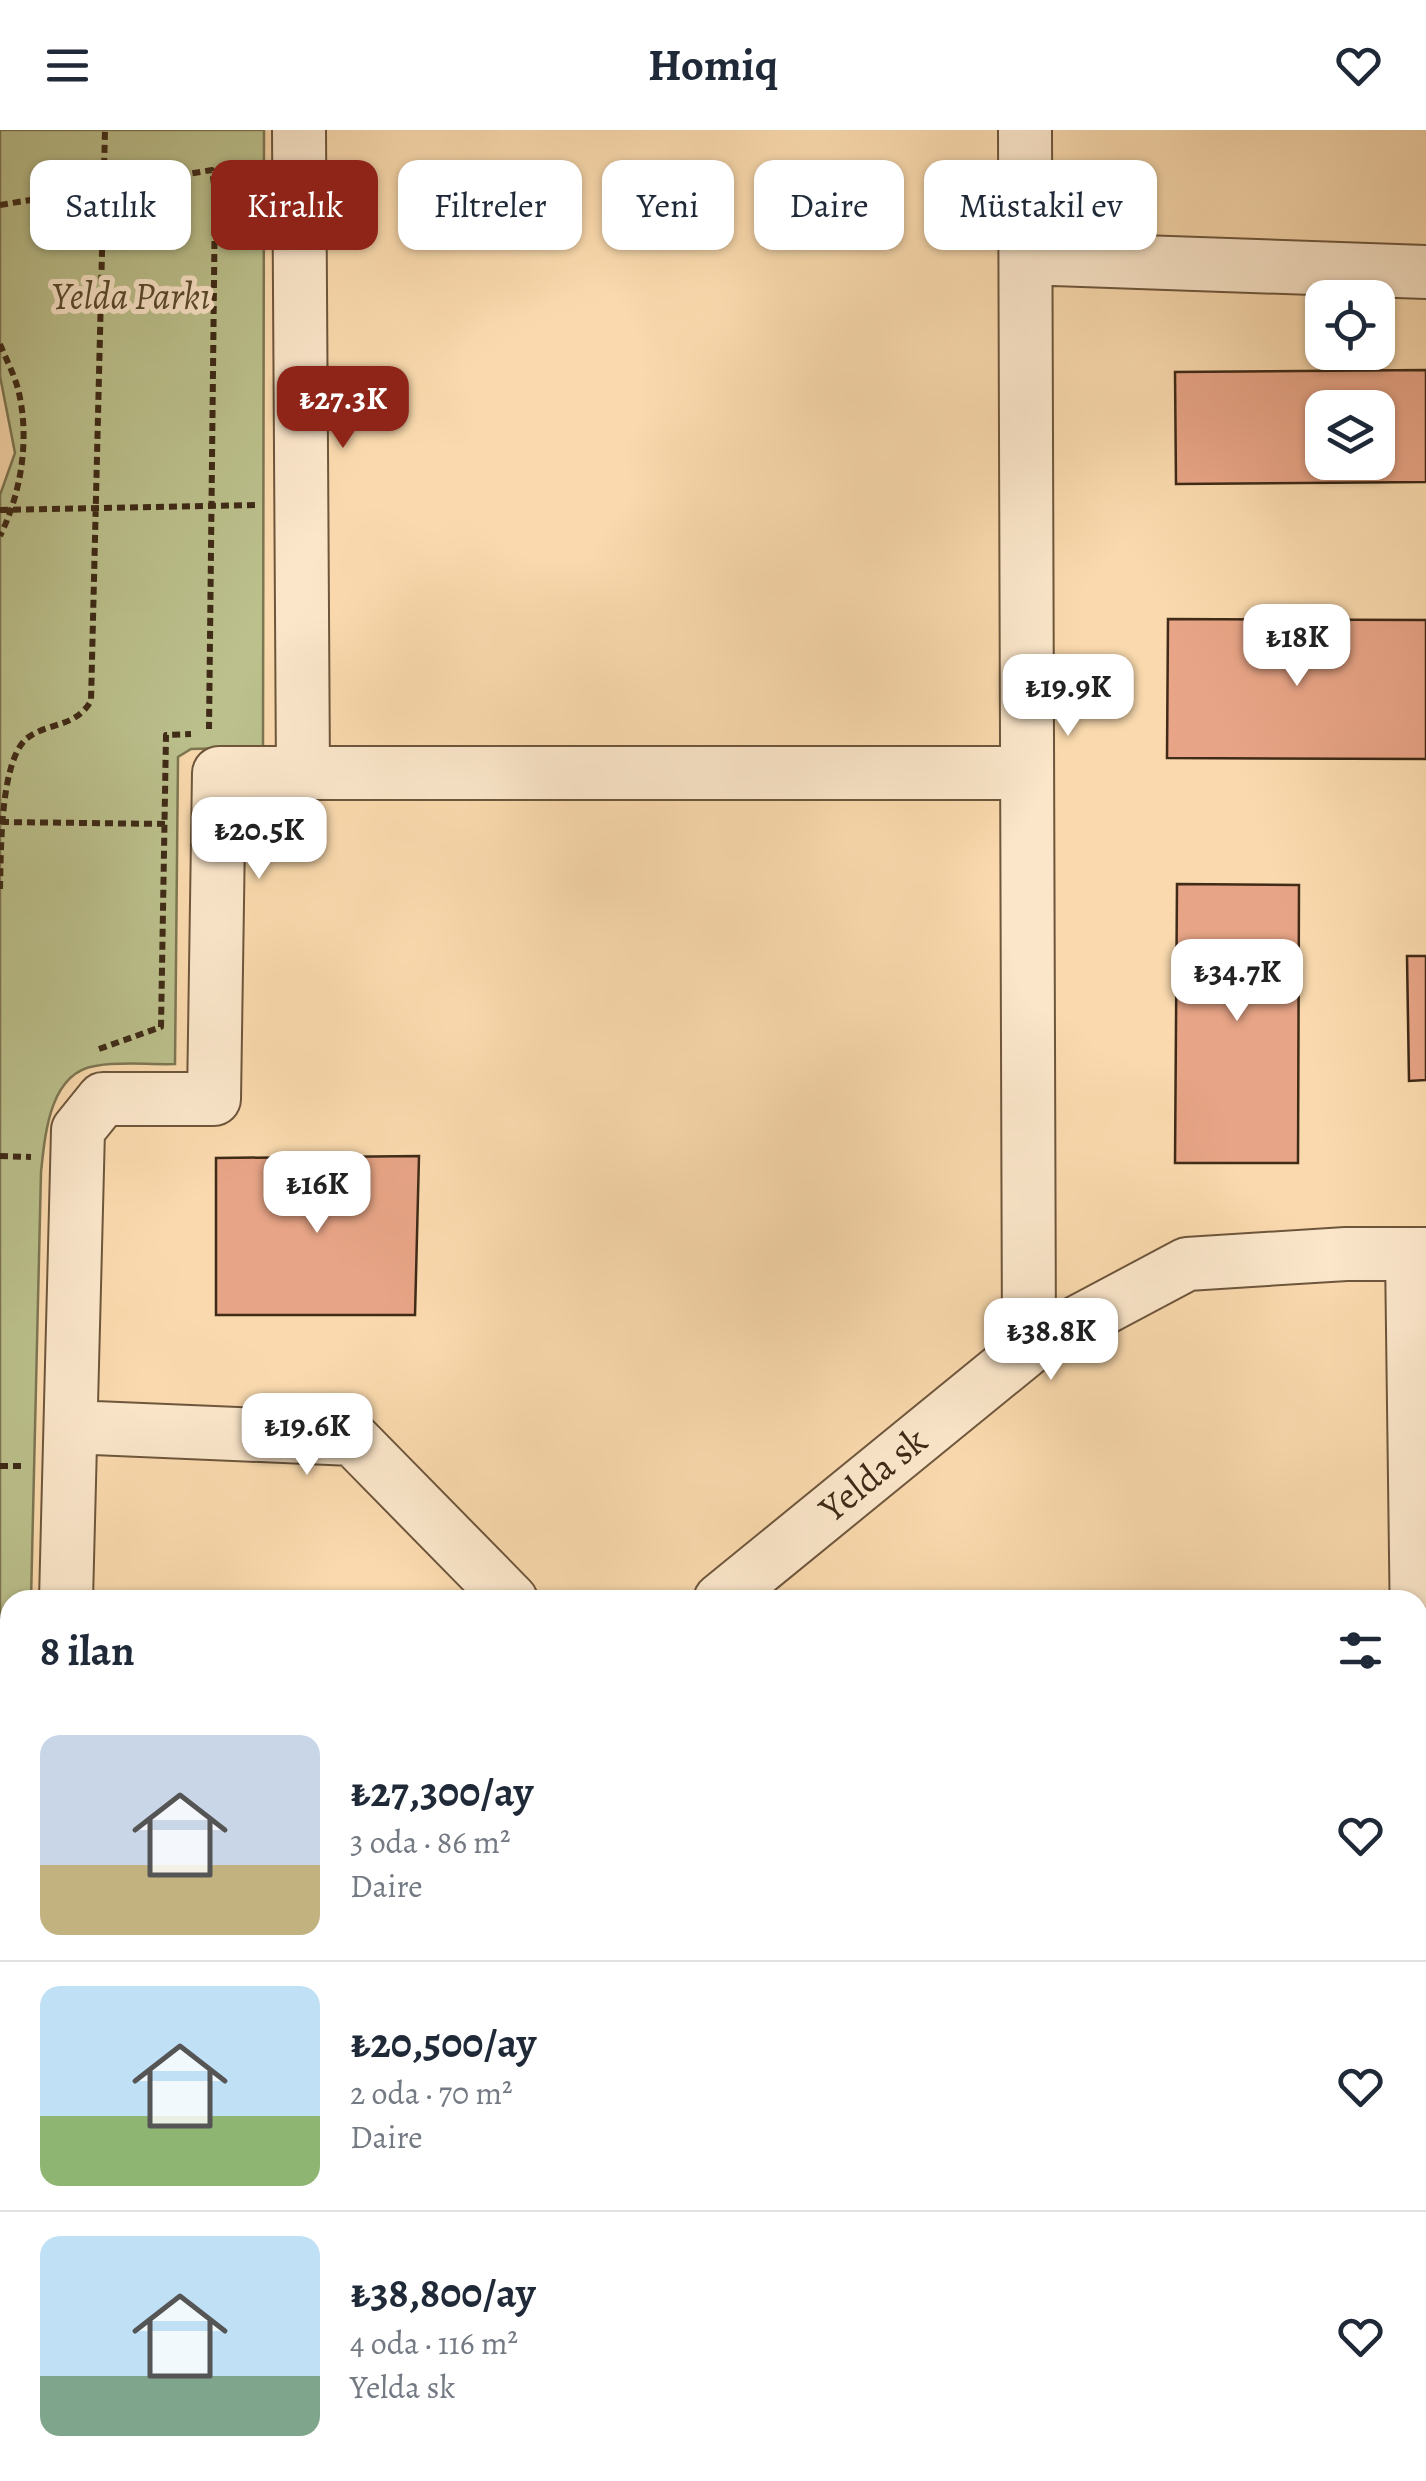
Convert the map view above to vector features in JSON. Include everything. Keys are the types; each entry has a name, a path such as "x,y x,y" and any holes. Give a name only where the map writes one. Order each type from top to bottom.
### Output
{"street":[{"path":"299,130 303,773"},
{"path":"1025,130 1029,1348"},
{"path":"1026,258 1426,272"},
{"path":"66,1590 78,1130 102,1099 214,1099 220,773 1027,773"},
{"name":"Yelda sk","path":"732,1590 1029,1348 1187,1264 1346,1254 1419,1254"},
{"path":"1418,1590 1419,1254"},
{"path":"71,1427 353,1439 501,1590"}],"path":[{"path":"103,160 104,130"},
{"path":"86,1054 161,1028 166,735 209,733 215,192 212,170 191,173"},
{"path":"0,205 30,200"},
{"path":"0,889 1,822 9,759 25,739 82,717 91,701 102,250"},
{"path":"0,344 18,389 24,448 18,490 0,536"},
{"path":"0,510 302,503"},
{"path":"1,822 219,825"},
{"path":"27,1176 29,1143"},
{"path":"22,1447 22,1485"}],"green space":[{"name":"Yelda Parkı","path":"0,130 264,130 264,160 211,160 211,250 264,250 263,747 191,749 178,757 175,1064 125,1063 80,1071 68,1080 52,1108 41,1172 31,1590 0,1590 0,495 15,453 0,376"}],"building":[{"path":"1426,370 1426,482 1176,484 1175,372"},
{"path":"1168,619 1426,620 1426,759 1167,758"},
{"path":"1177,884 1299,885 1298,1163 1175,1163"},
{"path":"1407,956 1426,956 1426,1080 1409,1081"},
{"path":"419,1156 415,1315 216,1315 216,1158"}]}
